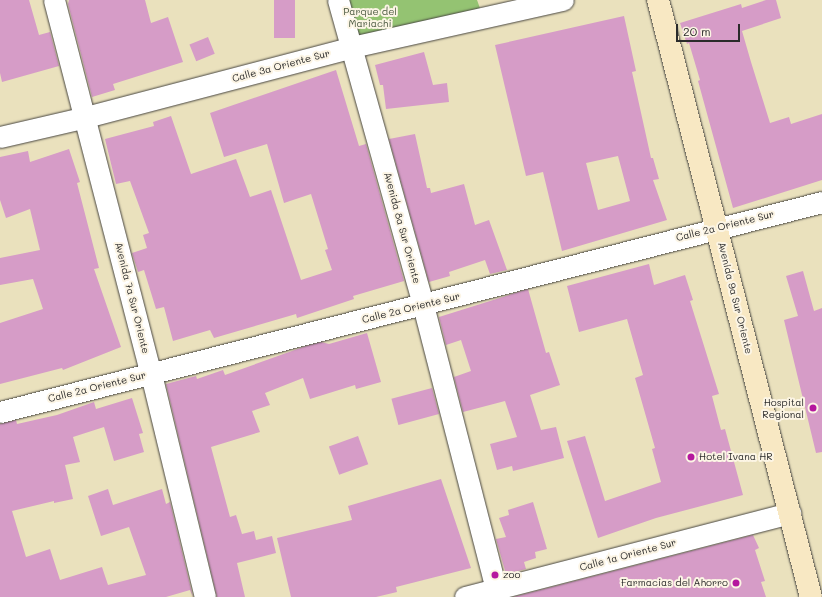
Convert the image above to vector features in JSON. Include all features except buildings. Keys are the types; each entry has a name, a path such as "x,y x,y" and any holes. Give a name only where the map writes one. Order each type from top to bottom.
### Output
{"main road":[{"name":"Avenida 9a Sur Oriente","path":"658,0 811,597"}],"street":[{"name":"Avenida 7a Sur Oriente","path":"54,0 86,117 151,374 205,597"},
{"name":"Avenida 8a Sur Oriente","path":"338,0 423,305 497,593"},
{"name":"Calle 3a Oriente Sur","path":"0,137 86,117 352,47 483,9 563,0"},
{"name":"Calle 2a Oriente Sur","path":"0,412 822,202"},
{"name":"Calle 1a Oriente Sur","path":"466,597 497,593 790,513"}],"green space":[{"name":"Parque del Mariachi","path":"348,0 477,0 481,11 358,36"}],"place":[{"name":"Hospital Regional","path":"813,408"},
{"name":"Hotel Ivana HR","path":"691,457"},
{"name":"zoo","path":"495,575"},
{"name":"Farmacias del Ahorro","path":"736,583"}]}
